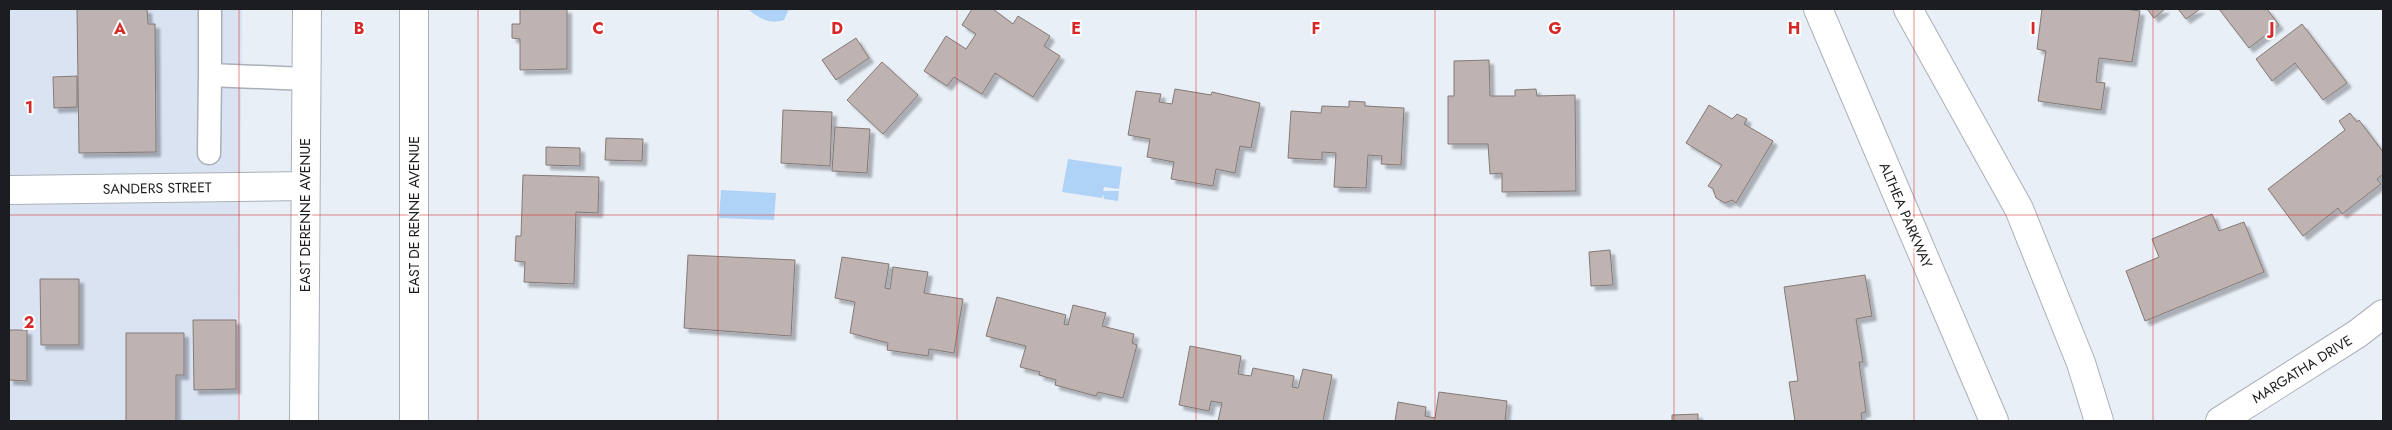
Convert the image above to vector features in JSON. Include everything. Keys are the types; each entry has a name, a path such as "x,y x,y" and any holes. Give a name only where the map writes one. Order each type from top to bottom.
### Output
{"main road":[{"name":"EAST DERENNE AVENUE","path":"304,421 304,186 307,9"},
{"name":"EAST DE RENNE AVENUE","path":"414,9 414,421"},
{"name":"ALTHEA PARKWAY","path":"1818,9 1994,421"},
{"path":"1908,9 2019,209 2081,363 2099,421"},
{"name":"SANDERS STREET","path":"9,190 304,186"},
{"name":"MARGATHA DRIVE","path":"2220,421 2357,334 2383,314"}],"lane":[{"path":"208,153 210,12"},
{"path":"210,75 306,79"}],"shaded area":[{"path":"9,9 242,9 238,421 9,421"}],"water":[{"path":"748,9 789,9 784,20 774,22 760,18"},
{"path":"1068,159 1122,167 1119,189 1104,187 1103,191 1119,191 1118,201 1104,199 1103,194 1102,198 1062,192"},
{"path":"721,190 776,193 774,220 719,218"}],"building":[{"path":"77,9 147,9 148,24 155,24 156,152 79,153"},
{"path":"520,9 567,9 567,69 520,70 520,39 512,38 512,24 520,24"},
{"path":"972,9 993,9 1013,24 1018,16 1050,36 1044,46 1060,56 1033,97 995,73 982,94 954,77 947,86 924,71 946,36 966,49 976,34 962,25"},
{"path":"2042,9 2125,9 2140,11 2132,62 2099,58 2096,82 2105,83 2101,110 2038,101 2046,51 2037,49"},
{"path":"2147,9 2165,9 2154,18"},
{"path":"2178,9 2200,9 2186,19"},
{"path":"2219,9 2267,9 2279,25 2249,48"},
{"path":"2302,24 2347,83 2323,100 2295,63 2272,81 2256,59"},
{"path":"856,38 869,58 836,80 822,60"},
{"path":"1489,60 1490,96 1515,96 1515,90 1536,89 1537,96 1575,95 1576,191 1502,192 1502,173 1490,174 1488,144 1448,144 1448,96 1454,96 1454,61"},
{"path":"882,62 918,95 883,134 847,100"},
{"path":"77,76 77,107 54,108 53,77"},
{"path":"1175,89 1211,95 1212,92 1260,103 1251,148 1240,146 1235,173 1216,169 1213,186 1171,179 1174,162 1147,157 1150,139 1128,135 1136,91 1161,94 1159,102 1172,104"},
{"path":"1349,101 1365,102 1365,106 1404,108 1401,165 1381,164 1382,156 1368,155 1366,188 1334,187 1336,153 1322,152 1322,160 1288,158 1291,111 1321,113 1322,106 1349,107"},
{"path":"1709,105 1732,119 1737,114 1747,119 1744,124 1773,141 1736,203 1732,200 1725,203 1716,198 1713,189 1708,186 1722,165 1686,143"},
{"path":"783,110 832,112 830,166 781,163"},
{"path":"2350,113 2357,122 2359,120 2383,152 2383,174 2377,179 2381,184 2342,214 2338,208 2303,236 2268,189 2345,130 2339,121"},
{"path":"835,127 870,129 867,173 832,171"},
{"path":"606,138 643,139 642,161 605,160"},
{"path":"546,147 580,148 580,166 546,165"},
{"path":"523,175 599,177 598,213 576,212 574,284 524,282 525,262 515,261 516,236 521,236"},
{"path":"2212,214 2219,231 2244,222 2264,272 2145,321 2126,271 2159,257 2152,239"},
{"path":"1610,250 1613,285 1591,286 1589,252"},
{"path":"688,255 795,260 791,336 684,328"},
{"path":"842,257 889,264 885,288 890,289 893,267 928,272 924,293 963,299 954,353 929,349 928,356 887,350 888,343 850,333 855,302 835,298"},
{"path":"1865,275 1872,316 1856,319 1863,362 1859,362 1866,412 1861,413 1862,421 1795,421 1789,382 1798,381 1784,287"},
{"path":"40,279 79,279 79,345 41,345"},
{"path":"997,297 1066,315 1064,324 1068,325 1073,305 1106,313 1102,326 1134,334 1132,343 1137,345 1123,398 1098,392 1096,396 1055,385 1056,380 1039,375 1040,372 1020,367 1026,346 986,336"},
{"path":"193,320 236,320 236,389 194,390"},
{"path":"9,330 27,330 27,381 9,380"},
{"path":"126,333 184,333 184,375 176,375 176,421 126,421"},
{"path":"1190,346 1241,356 1238,374 1251,376 1253,368 1294,376 1292,387 1298,388 1303,369 1332,375 1323,421 1218,421 1222,403 1211,401 1209,411 1179,405"},
{"path":"1439,392 1507,401 1505,421 1395,421 1398,402 1426,407 1425,416 1435,418"},
{"path":"1698,414 1698,421 1672,421 1672,415"}]}
